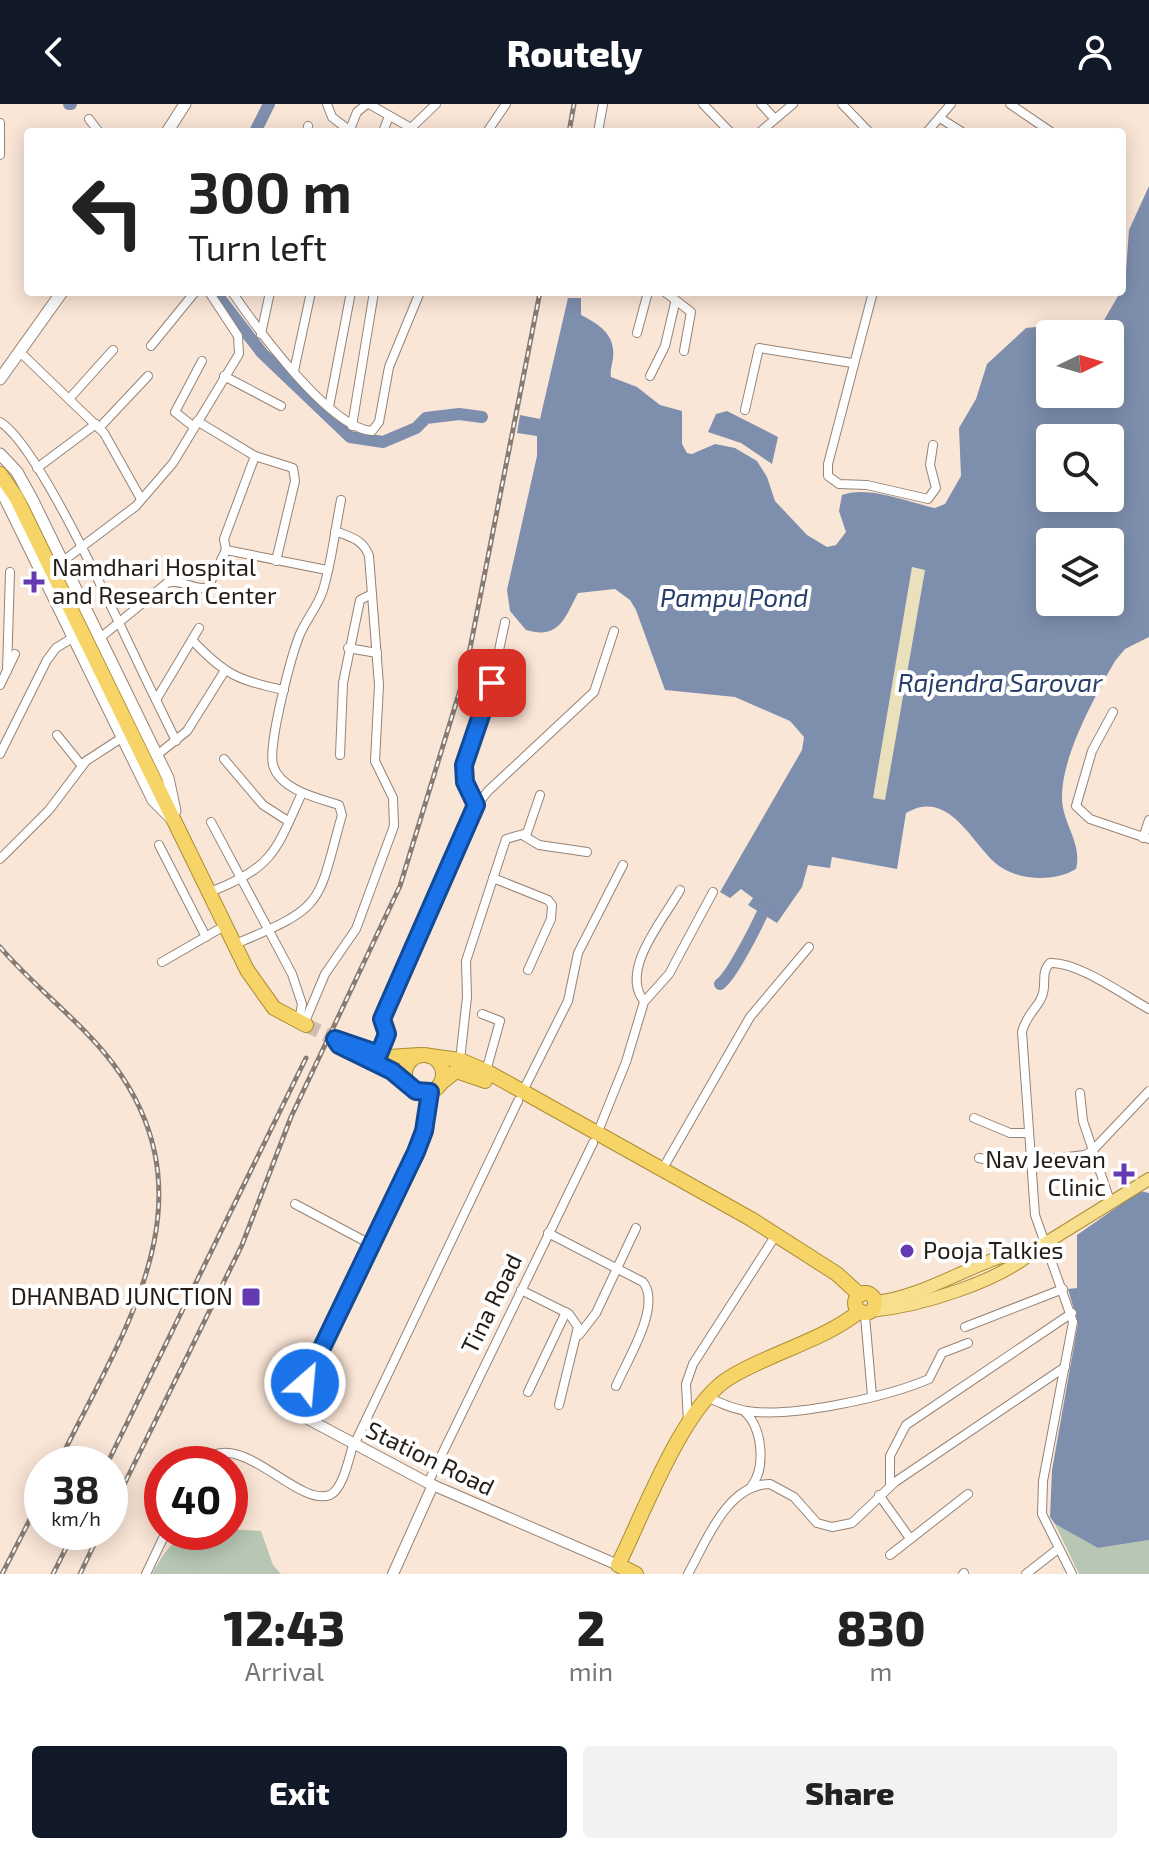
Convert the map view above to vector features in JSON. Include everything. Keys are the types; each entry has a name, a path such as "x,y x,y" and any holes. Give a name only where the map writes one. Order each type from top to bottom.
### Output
{"highway":[{"path":"0,464 22,496 253,980 274,1008 303,1024"},
{"path":"0,474 16,497 160,785"},
{"path":"176,820 215,890 227,924 240,942 274,1008"},
{"path":"520,1097 486,1071 460,1060 426,1056 394,1057 334,1039 339,1045 396,1073 412,1089 436,1087 452,1072 467,1072 520,1097 772,1241 834,1281 865,1307"},
{"path":"412,1089 405,1076 407,1067 426,1056"},
{"path":"426,1056 441,1065 436,1087"},
{"path":"595,1139 662,1170 783,1239 837,1274 865,1307"},
{"path":"627,1569 688,1425 710,1398 729,1378 837,1328 865,1307"},
{"path":"627,1569 710,1398"}],"main road":[{"path":"170,128 185,104"},
{"path":"0,379 59,296"},
{"path":"0,454 24,483 157,755 173,790 176,820"},
{"path":"0,488 153,800 176,820"},
{"path":"865,1307 927,1290 1019,1251 1041,1246 1112,1205 1149,1179"}],"street":[{"path":"327,104 332,117 345,128"},
{"path":"351,128 357,112 368,104 415,127 436,104"},
{"path":"490,128 506,104"},
{"path":"599,128 603,104"},
{"path":"703,104 726,128"},
{"path":"761,104 774,118"},
{"path":"764,128 793,104"},
{"path":"842,104 865,128"},
{"path":"931,128 951,104"},
{"path":"1010,104 1045,128"},
{"path":"384,128 389,116"},
{"path":"940,118 956,128"},
{"path":"89,119 96,128"},
{"path":"856,128 860,122"},
{"path":"0,123 0,155"},
{"path":"151,346 192,296"},
{"path":"63,561 141,499 173,463 239,354 241,345 211,296"},
{"path":"235,296 261,334 294,371 329,407 352,426 362,430 377,428 389,367 417,296"},
{"path":"261,334 269,296"},
{"path":"294,371 310,296"},
{"path":"329,407 350,296"},
{"path":"352,426 373,296"},
{"path":"637,333 647,296"},
{"path":"669,296 691,312 684,351"},
{"path":"872,296 863,337 852,363 828,464 831,479 839,484 867,485 928,499 936,488 930,465 933,445"},
{"path":"650,376 665,346 675,303"},
{"path":"745,410 759,348 852,363"},
{"path":"69,399 113,350"},
{"path":"21,353 98,426 117,451 141,499"},
{"path":"202,361 175,412 255,456 289,466 295,473 276,561"},
{"path":"37,468 98,426 148,376"},
{"path":"224,376 281,406"},
{"path":"0,422 10,430 37,468 176,741"},
{"path":"100,638 167,583 175,580 201,589 208,587 226,550 224,539 255,456"},
{"path":"240,942 305,912 316,901 342,815 339,805 302,793 277,773 273,765 284,690 300,635 316,607 341,500"},
{"path":"303,1024 325,974 356,929 394,826 393,798 375,761 379,708 377,653 365,546 335,531"},
{"path":"226,550 327,570"},
{"path":"0,685 5,664 10,572"},
{"path":"340,755 348,648 360,600 372,594"},
{"path":"476,805 465,782 464,765 492,683 505,622"},
{"path":"156,700 199,628"},
{"path":"379,1054 387,1034 382,1019 476,805 594,692 614,631"},
{"path":"0,754 47,660 56,648 74,637"},
{"path":"193,641 224,672 236,679 284,690"},
{"path":"348,648 377,653"},
{"path":"5,664 15,654"},
{"path":"157,755 176,741 199,714 224,672"},
{"path":"1113,712 1092,751 1076,806 1083,815 1146,838 1149,820"},
{"path":"57,735 82,766"},
{"path":"0,859 49,810 82,766 123,737"},
{"path":"224,759 263,805 288,821"},
{"path":"215,890 241,880 269,860 302,793"},
{"path":"524,836 540,795"},
{"path":"211,822 300,991 303,1024"},
{"path":"460,1060 467,997 466,961 506,839 524,836 539,845 587,852"},
{"path":"159,845 206,937"},
{"path":"248,1460 286,1481 325,1495 333,1492 341,1481 354,1445 568,1001 578,953 623,865"},
{"path":"493,878 548,900 552,905 551,919 528,970"},
{"path":"680,890 636,973 637,992 644,1001 669,974 713,892"},
{"path":"162,962 227,924"},
{"path":"662,1170 750,1017 809,947"},
{"path":"1072,1574 1045,1523 1041,1504 1072,1313 1041,1246 1035,1215 1022,1032 1029,1011 1044,992 1046,966 1060,963 1149,1009"},
{"name":"Tina Road","path":"430,1484 595,1139 626,1062 644,1001"},
{"path":"482,1014 500,1021 486,1071"},
{"name":"Station Road","path":"436,1087 424,1131 291,1410 430,1484 627,1569"},
{"path":"979,1158 1006,1164 1092,1151 1149,1091"},
{"path":"1080,1093 1083,1121 1112,1205"},
{"path":"974,1118 1010,1133 1028,1133"},
{"path":"295,1204 372,1245"},
{"path":"559,1405 579,1335 596,1313 636,1228"},
{"path":"548,1233 643,1282 651,1298 616,1386"},
{"path":"688,1425 686,1384 693,1364 772,1241"},
{"path":"965,1327 1063,1289"},
{"path":"521,1290 566,1312 575,1320 579,1335"},
{"path":"865,1307 872,1396"},
{"path":"528,1392 566,1312"},
{"path":"890,1485 890,1456 906,1425 1072,1313"},
{"path":"710,1398 744,1411 777,1412 898,1391 929,1379 942,1353 968,1343"},
{"path":"750,1488 766,1484 778,1487 798,1501 817,1523 832,1527 857,1521 890,1485 1065,1367"},
{"path":"688,1574 727,1508 750,1488 758,1473 759,1450 754,1422 744,1411"},
{"path":"393,1574 430,1484"},
{"path":"890,1555 909,1537 968,1494"},
{"path":"879,1495 909,1537"},
{"path":"1026,1574 1058,1549"},
{"path":"146,1574 157,1550"}],"green space":[{"path":"1055,1524 1098,1548 1149,1540 1149,1574 1079,1574"},
{"path":"248,1530 261,1531 273,1565 281,1574 152,1574 167,1550 248,1550"}],"sand":[{"path":"912,567 925,569 886,801 873,798"}],"water":[{"path":"1149,186 1149,637 1125,649 1115,661 1081,727 1067,763 1062,796 1077,850 1076,869 1050,877 1012,873 993,861 950,814 937,808 923,807 906,813 897,869 832,857 830,868 808,865 802,887 777,923 748,905 753,898 741,889 730,898 720,892 802,750 804,737 790,721 735,697 665,690 636,610 630,600 615,589 578,593 565,618 547,632 526,630 510,611 507,590 537,456 537,436 517,433 520,415 540,419 568,298 581,298 581,315 600,326 609,337 613,350 611,377 637,387 660,405 682,411 682,444 687,453 692,454 715,444 735,448 757,461 767,477 775,501 807,535 827,547 836,545 846,532 839,511 842,495 863,492 935,508 945,504 961,476 959,428 976,399 987,364 1026,328 1036,327 1036,408 1124,408 1124,320 1104,320 1118,296 1126,296 1129,230","holes":["912,567 925,570 885,800 873,798"]},
{"path":"727,411 778,437 772,464 741,443 708,432 716,414"},
{"path":"1140,1191 1149,1193 1149,1540 1098,1548 1055,1524 1050,1517 1052,1470 1078,1323 1068,1289 1077,1288 1077,1235"}],"waterway":[{"path":"257,128 269,104"},
{"path":"218,296 262,353 350,437 383,442 416,428 426,418 459,414 482,417"},
{"path":"720,984 739,959 767,902"}],"tunnel":[{"path":"306,1025 333,1038"}],"railway":[{"path":"570,128 574,104"},
{"path":"128,1476 242,1245 291,1117 400,886 465,674 539,296"},
{"path":"0,947 88,1034 114,1065 143,1116 157,1167 158,1218 148,1268 108,1366 67,1446"},
{"path":"116,1446 306,1058"},
{"path":"2,1574 24,1531"},
{"path":"53,1574 65,1550"},
{"path":"80,1574 91,1550"}],"place":[{"name":"Namdhari Hospital and Research Center","path":"34,582"},
{"name":"Nav Jeevan Clinic","path":"1124,1174"},
{"name":"Pooja Talkies","path":"907,1251"},
{"name":"DHANBAD JUNCTION","path":"251,1297"}],"route":[{"path":"305,1383 416,1152 424,1131 430,1092 416,1091 396,1073 339,1045 335,1039 379,1054 386,1039 382,1019 476,805 465,782 464,765 492,683"}],"water label":[{"name":"Pampu Pond","path":"734,598"},
{"name":"Rajendra Sarovar","path":"1000,683"}]}
